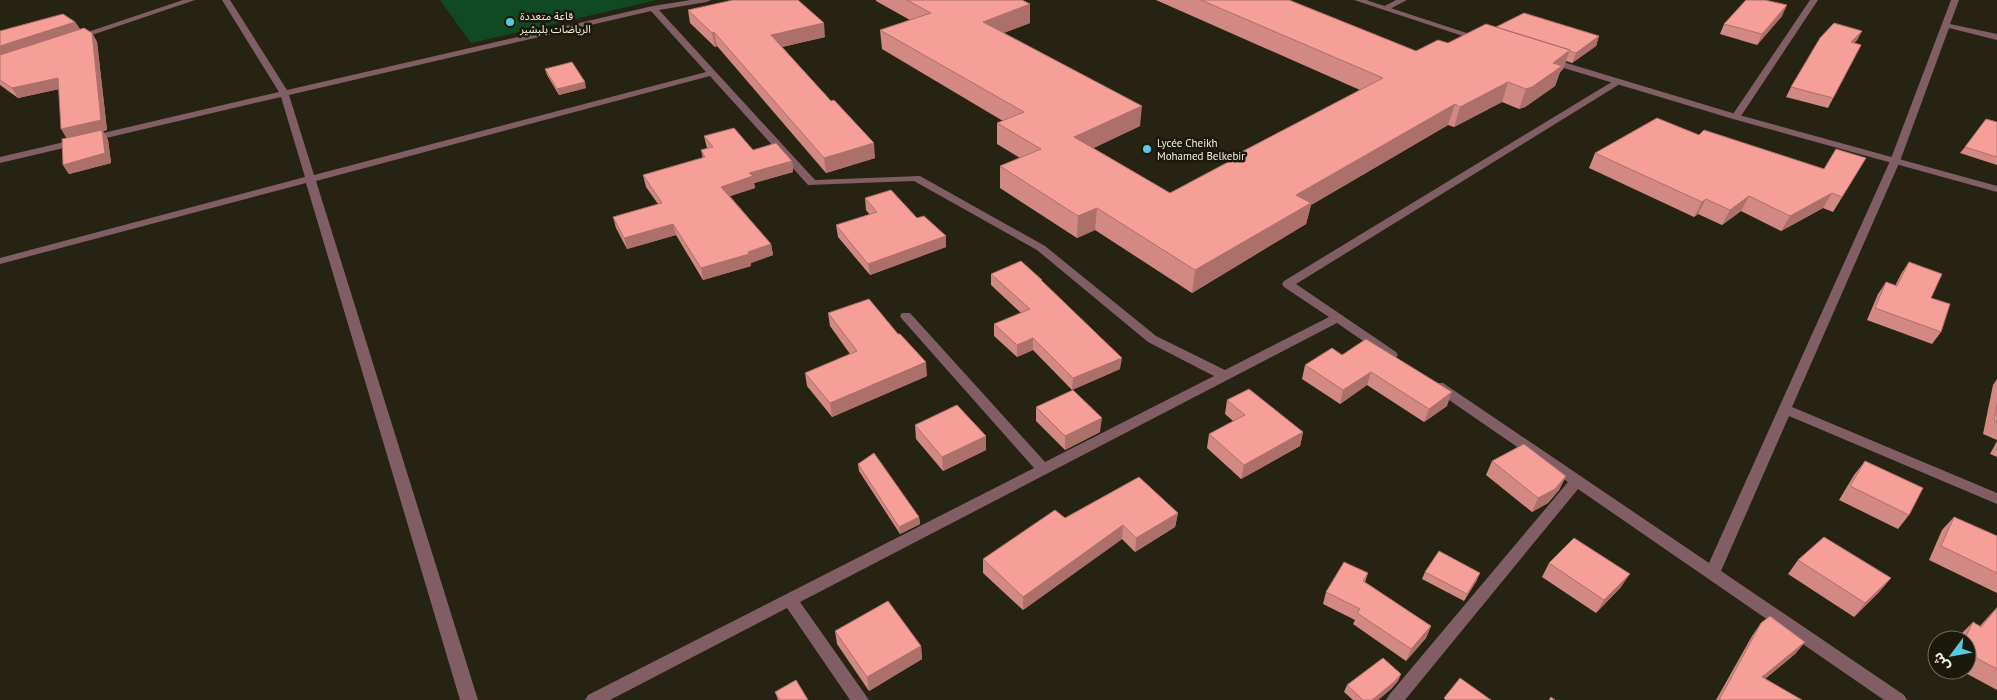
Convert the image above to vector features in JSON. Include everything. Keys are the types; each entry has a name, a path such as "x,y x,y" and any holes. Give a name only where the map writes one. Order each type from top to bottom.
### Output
{"street":[{"path":"64,41 191,0"},
{"path":"226,0 284,93 469,700"},
{"path":"0,160 653,8 707,0"},
{"path":"1358,0 1487,41"},
{"path":"1384,8 1403,0"},
{"path":"1736,117 1814,0"},
{"path":"1712,573 1895,161 1955,0"},
{"path":"653,8 812,183 916,178 1041,248 1152,339 1226,376"},
{"path":"1945,25 1997,37"},
{"path":"1543,59 1736,117 1997,189"},
{"path":"0,262 712,73"},
{"path":"1404,363 1288,284 1618,82"},
{"path":"906,316 1043,469"},
{"path":"594,700 1338,318"},
{"path":"1428,380 1898,700"},
{"path":"1785,409 1997,499"},
{"path":"1396,700 1577,481"},
{"path":"790,600 860,700"}],"green space":[{"name":"قاعة متعددة الرياضات بلبشير","path":"440,0 657,0 471,43"}],"building":[{"path":"733,0 798,0 824,23 771,35 831,101 834,100 874,143 824,158 714,32 712,33 688,10"},
{"path":"907,0 1022,0 1030,4 983,22 1142,106 1074,137 1170,193 1232,160 1230,158 1383,78 1201,0 1289,0 1416,51 1438,40 1448,43 1486,24 1570,50 1553,63 1562,66 1532,87 1526,89 1508,82 1460,107 1455,104 1296,195 1311,203 1195,270 1097,208 1078,216 1000,166 1041,149 997,123 1024,112 880,30 931,13"},
{"path":"1746,0 1765,0 1787,5 1762,34 1724,24"},
{"path":"1524,13 1599,36 1576,53 1496,27"},
{"path":"63,14 75,22 0,46 0,31"},
{"path":"1834,23 1862,31 1851,42 1861,45 1833,98 1791,87 1820,38"},
{"path":"84,28 92,33 101,120 61,129 58,78 12,88 0,80 0,55"},
{"path":"572,62 585,82 557,89 545,69"},
{"path":"1657,118 1699,135 1704,130 1824,169 1836,149 1866,158 1842,197 1832,193 1790,216 1749,196 1730,210 1706,199 1702,202 1595,153"},
{"path":"1986,119 1997,122 1997,157 1965,147"},
{"path":"734,128 753,150 776,143 792,161 749,173 753,176 721,187 771,244 748,252 749,254 701,268 673,224 624,238 613,217 662,203 643,175 705,157 701,150 713,147 704,136"},
{"path":"102,130 105,153 63,165 62,139"},
{"path":"891,190 917,218 924,216 946,236 868,264 836,225 877,212 865,198"},
{"path":"1021,261 1122,358 1073,378 1033,338 1017,345 994,324 1030,309 991,274"},
{"path":"1909,262 1942,274 1931,298 1950,304 1941,332 1875,308 1886,282 1897,286"},
{"path":"869,299 898,334 926,362 830,403 805,373 857,351 828,313"},
{"path":"1366,339 1452,392 1429,409 1371,372 1343,390 1305,365 1332,348 1342,355"},
{"path":"1249,389 1303,432 1244,465 1209,434 1245,415 1227,400"},
{"path":"1073,390 1102,418 1065,436 1036,407"},
{"path":"1997,404 1997,422 1994,421"},
{"path":"957,405 986,436 942,457 915,425"},
{"path":"1524,444 1566,476 1555,489 1538,498 1492,461"},
{"path":"874,453 919,517 899,527 858,464"},
{"path":"1865,461 1923,488 1909,515 1850,486"},
{"path":"1139,477 1178,513 1136,538 1123,525 1023,597 983,559 1055,510 1065,518"},
{"path":"1954,517 1997,536 1997,573 1941,546"},
{"path":"1824,537 1891,578 1865,603 1798,560"},
{"path":"1574,538 1630,574 1604,600 1549,563"},
{"path":"1439,551 1480,573 1467,594 1425,572"},
{"path":"1344,562 1368,573 1363,581 1431,626 1411,649 1357,613 1360,609 1326,592"},
{"path":"888,601 921,646 867,677 835,631"},
{"path":"1997,608 1997,669 1977,658 1977,630 1969,630 1973,622 1981,627"},
{"path":"1770,616 1805,642 1762,677 1802,700 1719,700 1761,623"},
{"path":"1383,658 1401,674 1372,700 1363,700 1347,685"},
{"path":"1460,678 1491,700 1446,700 1444,698"},
{"path":"796,680 808,700 780,700 775,692"}],"place":[{"name":"قاعة متعددة الرياضات بلبشير","path":"510,22"},
{"name":"Lycée Cheikh Mohamed Belkebir","path":"1147,149"}]}
